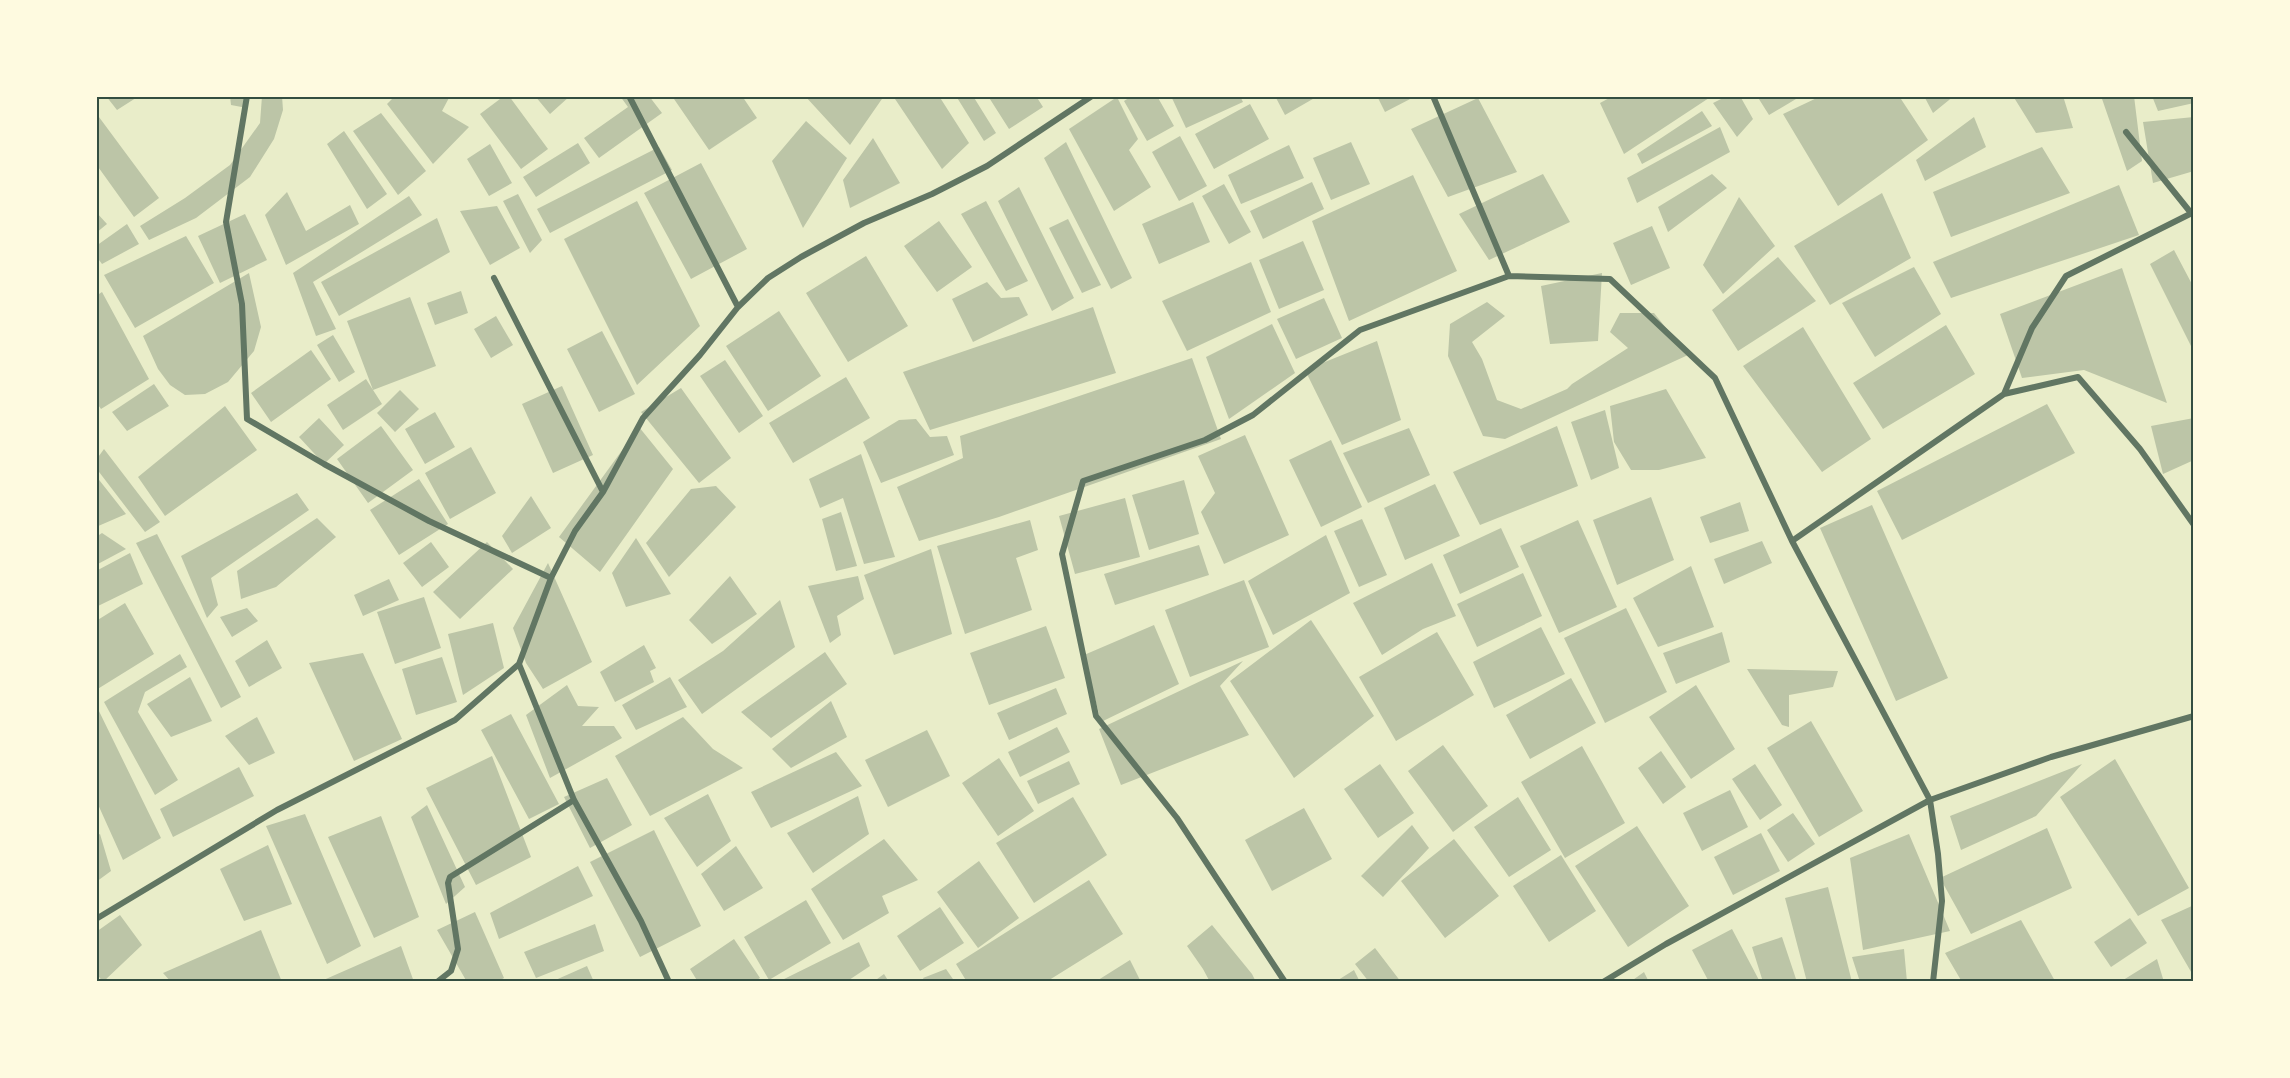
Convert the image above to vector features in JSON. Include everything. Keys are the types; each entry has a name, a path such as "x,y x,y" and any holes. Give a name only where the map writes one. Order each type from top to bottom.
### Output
{"street":[{"path":"247,96 226,222 242,304 247,419 429,521 551,578"},
{"path":"629,96 738,307"},
{"path":"96,919 277,810 455,720 519,664 551,578 575,531 603,492 644,418 700,355 738,307 768,278 801,256 864,223 932,195 987,166 1092,96"},
{"path":"1433,96 1509,276"},
{"path":"2004,394 2032,328 2066,276 2192,213 2126,132"},
{"path":"1285,982 1177,818 1096,716 1062,554 1083,481 1205,440 1253,415 1360,330 1509,276 1610,279 1715,378 1791,541 1930,800 1942,901 1933,982"},
{"path":"494,278 603,492"},
{"path":"1791,541 2004,394 2078,377 2140,449 2194,525"},
{"path":"519,664 574,800 641,921 669,982"},
{"path":"1604,982 1666,944 1930,800 2051,757 2194,716"},
{"path":"437,982 451,971 458,949 448,883 450,877 574,800"}],"building":[{"path":"106,96 139,96 117,110"},
{"path":"230,96 246,96 247,108 231,105"},
{"path":"262,96 282,96 283,110 274,139 250,177 196,218 149,240 140,226 185,198 230,165 260,123"},
{"path":"395,96 450,96 442,111 469,127 433,164 387,104"},
{"path":"504,96 509,96 548,149 521,169 480,114"},
{"path":"535,96 570,96 550,114"},
{"path":"620,96 649,96 662,113 599,158 584,138 628,107"},
{"path":"678,96 742,96 757,118 709,150 674,99"},
{"path":"805,96 884,96 850,145"},
{"path":"893,96 939,96 969,143 942,169"},
{"path":"956,96 973,96 996,133 984,141"},
{"path":"988,96 1036,96 1043,107 1009,129"},
{"path":"1132,96 1157,96 1174,126 1147,141 1124,101"},
{"path":"1171,96 1240,96 1243,102 1186,128"},
{"path":"1275,96 1318,96 1285,115"},
{"path":"1377,96 1416,96 1385,112"},
{"path":"1613,96 1712,96 1624,154 1600,103"},
{"path":"1727,96 1740,96 1753,119 1737,137 1713,103"},
{"path":"1757,96 1801,96 1769,115"},
{"path":"1821,96 1899,96 1928,140 1838,206 1783,114"},
{"path":"1924,96 1954,96 1933,113"},
{"path":"2013,96 2063,96 2073,128 2036,133"},
{"path":"2101,96 2134,96 2142,161 2127,171"},
{"path":"2152,96 2194,96 2194,103 2158,111"},
{"path":"1117,97 1138,139 1129,150 1151,187 1114,211 1069,129"},
{"path":"1478,98 1517,172 1448,197 1411,129"},
{"path":"1250,104 1269,139 1214,169 1195,134"},
{"path":"1702,111 1712,126 1642,164 1637,154"},
{"path":"96,113 159,198 134,217 96,164"},
{"path":"381,113 426,171 398,195 353,131"},
{"path":"1974,117 1986,147 1925,181 1916,160"},
{"path":"2194,117 2194,171 2153,183 2143,122"},
{"path":"806,121 847,158 803,228 772,161"},
{"path":"1720,127 1730,152 1637,203 1627,178"},
{"path":"344,131 387,194 367,209 327,144"},
{"path":"1180,136 1207,186 1179,201 1152,152"},
{"path":"873,138 900,183 850,208 843,180"},
{"path":"1066,142 1132,278 1111,289 1044,158"},
{"path":"1351,142 1370,184 1331,200 1313,158"},
{"path":"578,143 590,163 536,197 523,177"},
{"path":"490,144 512,183 489,196 467,159"},
{"path":"1289,145 1304,178 1241,204 1228,175"},
{"path":"659,147 672,170 550,233 537,209"},
{"path":"2042,147 2070,193 1951,237 1933,192"},
{"path":"701,163 747,249 691,279 644,193"},
{"path":"1543,174 1570,222 1489,260 1459,214"},
{"path":"1712,174 1727,188 1668,232 1658,207"},
{"path":"1413,175 1457,271 1349,321 1312,221"},
{"path":"1312,182 1324,209 1263,239 1250,211"},
{"path":"1224,184 1251,232 1229,244 1202,196"},
{"path":"2119,185 2139,235 1951,298 1933,262"},
{"path":"1019,187 1074,298 1052,311 998,201"},
{"path":"287,192 306,231 350,205 359,224 286,265 265,215"},
{"path":"1882,193 1911,258 1830,305 1794,246"},
{"path":"518,194 542,240 530,253 503,201"},
{"path":"409,196 422,215 313,282 336,329 316,336 293,273"},
{"path":"1739,197 1775,246 1723,294 1703,265"},
{"path":"637,201 700,326 637,385 564,239"},
{"path":"986,201 1028,281 1006,291 961,214"},
{"path":"1193,202 1210,242 1159,264 1142,224"},
{"path":"497,206 520,248 490,265 460,211"},
{"path":"96,212 107,224 96,233"},
{"path":"245,214 267,260 220,283 198,236"},
{"path":"437,218 450,252 339,316 321,282"},
{"path":"1068,219 1101,285 1082,293 1049,228"},
{"path":"939,221 972,267 937,292 904,246"},
{"path":"127,224 139,244 102,264 96,256 96,246"},
{"path":"1652,226 1670,268 1631,285 1613,243"},
{"path":"186,236 214,283 135,328 104,275"},
{"path":"1303,241 1324,290 1279,309 1259,260"},
{"path":"2174,250 2194,288 2194,352 2150,264"},
{"path":"866,256 908,326 848,362 806,293"},
{"path":"1778,257 1816,301 1738,351 1712,310"},
{"path":"1251,262 1271,312 1187,351 1162,301"},
{"path":"1914,267 1941,314 1875,357 1842,303"},
{"path":"2122,268 2167,403 2084,370 2022,378 2000,314"},
{"path":"249,273 261,327 254,351 228,382 205,394 185,395 170,385 158,369 143,336"},
{"path":"1602,273 1598,341 1550,344 1541,286"},
{"path":"987,282 1001,298 1019,297 1028,315 973,342 952,299"},
{"path":"461,291 468,313 435,325 427,303"},
{"path":"102,292 149,379 101,409 96,402 96,296"},
{"path":"410,297 436,366 373,390 347,321"},
{"path":"1324,298 1342,338 1296,359 1277,319"},
{"path":"1487,302 1505,316 1472,342 1482,359 1497,400 1521,409 1567,389 1628,348 1610,332 1620,313 1654,313 1688,355 1505,439 1483,436 1448,356 1450,324"},
{"path":"1093,307 1116,373 930,430 903,372"},
{"path":"779,311 821,376 768,411 726,346"},
{"path":"496,316 513,345 491,358 474,329"},
{"path":"1272,324 1295,373 1229,419 1206,357"},
{"path":"1946,325 1975,374 1883,429 1853,383"},
{"path":"1803,327 1871,439 1822,472 1743,366"},
{"path":"602,331 635,394 599,412 567,349"},
{"path":"333,335 355,372 339,382 317,345"},
{"path":"1377,341 1401,420 1342,445 1305,370"},
{"path":"311,350 331,379 271,422 251,393"},
{"path":"1192,358 1221,439 999,517 919,541 897,487 963,458 960,436"},
{"path":"725,360 763,416 739,433 700,376"},
{"path":"846,377 870,418 793,463 769,423"},
{"path":"366,379 382,404 343,430 327,405"},
{"path":"154,384 169,406 127,431 112,412"},
{"path":"562,386 593,455 553,473 522,404"},
{"path":"681,388 731,458 699,483 641,412"},
{"path":"1666,389 1706,458 1659,470 1631,470 1614,442 1610,406"},
{"path":"400,390 419,409 395,432 377,413"},
{"path":"2047,404 2075,453 1902,540 1877,491"},
{"path":"225,406 257,450 165,516 138,477"},
{"path":"1605,410 1619,468 1591,480 1571,422"},
{"path":"435,412 455,447 425,464 405,429"},
{"path":"319,418 344,445 324,464 299,437"},
{"path":"2194,418 2194,460 2163,474 2151,426"},
{"path":"916,419 930,437 947,436 954,455 881,483 863,442 899,420"},
{"path":"381,426 413,470 368,503 337,459"},
{"path":"1557,426 1578,486 1480,525 1453,472"},
{"path":"639,427 673,469 600,572 559,537"},
{"path":"1409,428 1430,475 1368,503 1343,453"},
{"path":"1245,435 1289,535 1224,564 1201,512 1215,493 1198,456"},
{"path":"1331,440 1362,507 1321,527 1289,460"},
{"path":"471,447 496,493 450,519 425,473"},
{"path":"104,449 160,522 145,532 96,468 96,460"},
{"path":"861,454 895,557 864,564 843,498 820,508 809,479"},
{"path":"96,476 126,514 96,527"},
{"path":"419,479 448,524 399,555 370,510"},
{"path":"1184,480 1199,534 1149,550 1132,495"},
{"path":"1435,484 1460,536 1405,560 1384,508"},
{"path":"716,486 736,507 669,577 646,543 691,489"},
{"path":"297,493 309,510 211,578 218,605 207,618 181,556"},
{"path":"531,496 551,528 512,553 502,536"},
{"path":"1651,497 1674,560 1617,585 1593,520"},
{"path":"1125,498 1140,557 1075,574 1059,516"},
{"path":"1740,502 1749,531 1710,543 1700,517"},
{"path":"1872,505 1948,678 1896,701 1820,528"},
{"path":"841,512 857,566 836,571 822,519"},
{"path":"317,518 336,537 276,587 241,599 237,571"},
{"path":"1362,519 1387,575 1359,587 1334,531"},
{"path":"1030,520 1038,550 1016,558 1032,610 965,634 937,546"},
{"path":"1578,520 1617,607 1559,633 1520,546"},
{"path":"1501,528 1519,567 1460,594 1443,555"},
{"path":"102,533 126,549 96,565 96,537"},
{"path":"157,534 241,697 221,708 136,543"},
{"path":"1326,535 1350,593 1273,635 1248,581"},
{"path":"636,538 671,594 626,607 612,573"},
{"path":"1762,541 1772,563 1724,584 1714,559"},
{"path":"431,542 449,567 422,587 403,563"},
{"path":"487,542 513,569 460,619 433,592"},
{"path":"1199,545 1209,575 1115,605 1104,574"},
{"path":"931,549 952,634 894,655 864,575"},
{"path":"130,553 143,584 96,607 96,571"},
{"path":"548,563 592,662 543,689 526,663 513,628"},
{"path":"1432,563 1456,616 1423,629 1382,655 1353,603"},
{"path":"1691,566 1714,627 1658,647 1633,598"},
{"path":"1523,573 1542,616 1477,647 1457,604"},
{"path":"730,576 757,614 712,644 689,620"},
{"path":"858,576 864,599 837,616 841,635 830,643 808,586"},
{"path":"389,579 399,600 363,616 354,595"},
{"path":"1244,580 1269,647 1190,677 1165,610"},
{"path":"424,597 441,648 395,664 377,612"},
{"path":"780,600 795,647 702,714 678,680 723,651"},
{"path":"125,603 154,654 96,690 96,621"},
{"path":"247,608 258,621 232,637 220,617"},
{"path":"1626,608 1667,692 1605,723 1564,638"},
{"path":"1311,620 1374,716 1294,778 1230,681"},
{"path":"493,623 504,668 463,695 448,634"},
{"path":"1154,625 1179,684 1101,722 1084,655"},
{"path":"1046,626 1065,678 989,705 970,653"},
{"path":"1541,627 1565,674 1494,708 1473,662"},
{"path":"1437,632 1474,695 1396,741 1359,677"},
{"path":"1722,632 1730,662 1676,684 1663,653"},
{"path":"267,640 282,668 249,687 235,661"},
{"path":"644,645 656,668 650,671 654,682 615,702 600,672"},
{"path":"825,652 847,684 771,738 741,712"},
{"path":"363,653 402,739 354,761 309,663"},
{"path":"180,654 187,667 145,692 138,712 178,780 155,795 104,702"},
{"path":"442,657 457,702 416,715 402,669"},
{"path":"1243,661 1220,686 1249,735 1121,785 1099,729"},
{"path":"1747,669 1838,671 1833,687 1789,695 1789,727 1782,725"},
{"path":"190,677 212,721 171,737 147,704"},
{"path":"670,677 687,707 636,730 622,705"},
{"path":"1571,678 1596,723 1530,759 1506,715"},
{"path":"567,685 578,706 599,707 582,726 614,726 622,738 550,778 526,715"},
{"path":"1696,685 1735,749 1691,779 1649,717"},
{"path":"1056,688 1067,714 1009,740 997,713"},
{"path":"831,701 847,737 791,768 772,749"},
{"path":"96,705 161,838 123,860 96,800"},
{"path":"511,714 559,804 529,819 481,730"},
{"path":"257,717 275,753 249,765 225,736"},
{"path":"683,717 713,749 743,768 650,816 615,756"},
{"path":"1811,721 1863,811 1819,837 1767,748"},
{"path":"1057,727 1070,752 1020,777 1008,752"},
{"path":"927,730 950,776 888,807 865,760"},
{"path":"1443,745 1488,806 1453,832 1408,771"},
{"path":"1582,746 1625,823 1565,858 1521,782"},
{"path":"1661,751 1686,787 1663,804 1638,768"},
{"path":"836,752 862,786 771,828 751,792"},
{"path":"492,756 531,857 476,885 426,788"},
{"path":"999,758 1034,811 998,836 962,783"},
{"path":"2115,759 2189,888 2138,916 2060,797"},
{"path":"1069,761 1080,784 1038,804 1027,781"},
{"path":"1380,764 1414,813 1378,838 1344,789"},
{"path":"1755,764 1782,805 1760,820 1732,779"},
{"path":"2082,764 2036,816 1961,850 1950,816"},
{"path":"239,767 254,796 173,837 160,809"},
{"path":"607,778 632,825 590,848 564,797"},
{"path":"1730,790 1748,827 1702,851 1683,813"},
{"path":"708,794 731,841 697,867 664,818"},
{"path":"858,796 869,834 813,873 787,833"},
{"path":"1073,797 1107,855 1034,903 996,843"},
{"path":"1518,797 1551,850 1509,877 1474,827"},
{"path":"427,805 465,887 446,904 411,817"},
{"path":"1304,808 1332,859 1272,891 1245,840"},
{"path":"1793,813 1815,844 1788,862 1767,830"},
{"path":"305,814 361,946 327,964 266,826"},
{"path":"381,816 419,917 374,938 328,837"},
{"path":"1412,825 1429,848 1383,897 1361,876"},
{"path":"1637,826 1689,906 1628,947 1575,866"},
{"path":"2047,828 2072,888 1971,934 1940,878"},
{"path":"654,830 701,926 640,957 590,862"},
{"path":"1761,833 1780,871 1733,895 1714,857"},
{"path":"100,834 111,871 96,882 96,836"},
{"path":"1909,834 1950,931 1863,950 1850,858"},
{"path":"884,839 918,880 882,896 889,913 843,940 811,889"},
{"path":"1454,839 1499,896 1445,938 1401,881"},
{"path":"268,845 292,904 244,921 220,869"},
{"path":"736,846 763,888 724,911 701,874"},
{"path":"1561,855 1596,911 1549,942 1513,886"},
{"path":"979,861 1019,918 978,948 937,892"},
{"path":"578,866 593,896 499,939 490,913"},
{"path":"1089,880 1123,934 1046,982 967,982 956,964"},
{"path":"1828,887 1852,982 1807,982 1785,898"},
{"path":"806,900 831,943 769,980 744,937"},
{"path":"2194,905 2194,977 2161,920"},
{"path":"940,907 964,943 920,971 897,936"},
{"path":"475,912 504,978 497,982 467,982 437,930"},
{"path":"120,915 142,945 103,982 96,973 96,932"},
{"path":"2130,918 2147,943 2111,967 2094,942"},
{"path":"2021,920 2055,981 1962,982 1945,953"},
{"path":"595,924 604,951 536,978 524,952"},
{"path":"1212,925 1256,982 1210,982 1187,946"},
{"path":"1732,929 1760,982 1709,982 1692,950"},
{"path":"261,930 282,982 171,982 163,973"},
{"path":"1782,937 1797,982 1763,982 1752,947"},
{"path":"734,939 760,978 754,982 698,982 690,969"},
{"path":"859,942 870,966 846,982 778,982"},
{"path":"401,946 414,982 319,982"},
{"path":"1375,948 1401,982 1369,982 1355,964"},
{"path":"1904,949 1907,982 1860,982 1852,957"},
{"path":"2157,959 2164,982 2120,982"},
{"path":"1130,960 1141,982 1095,982"},
{"path":"587,966 594,982 551,982"},
{"path":"946,969 955,982 925,982 923,978"},
{"path":"1354,970 1360,982 1335,982"},
{"path":"1644,972 1649,982 1630,982"},
{"path":"884,974 889,982 873,982"}]}
